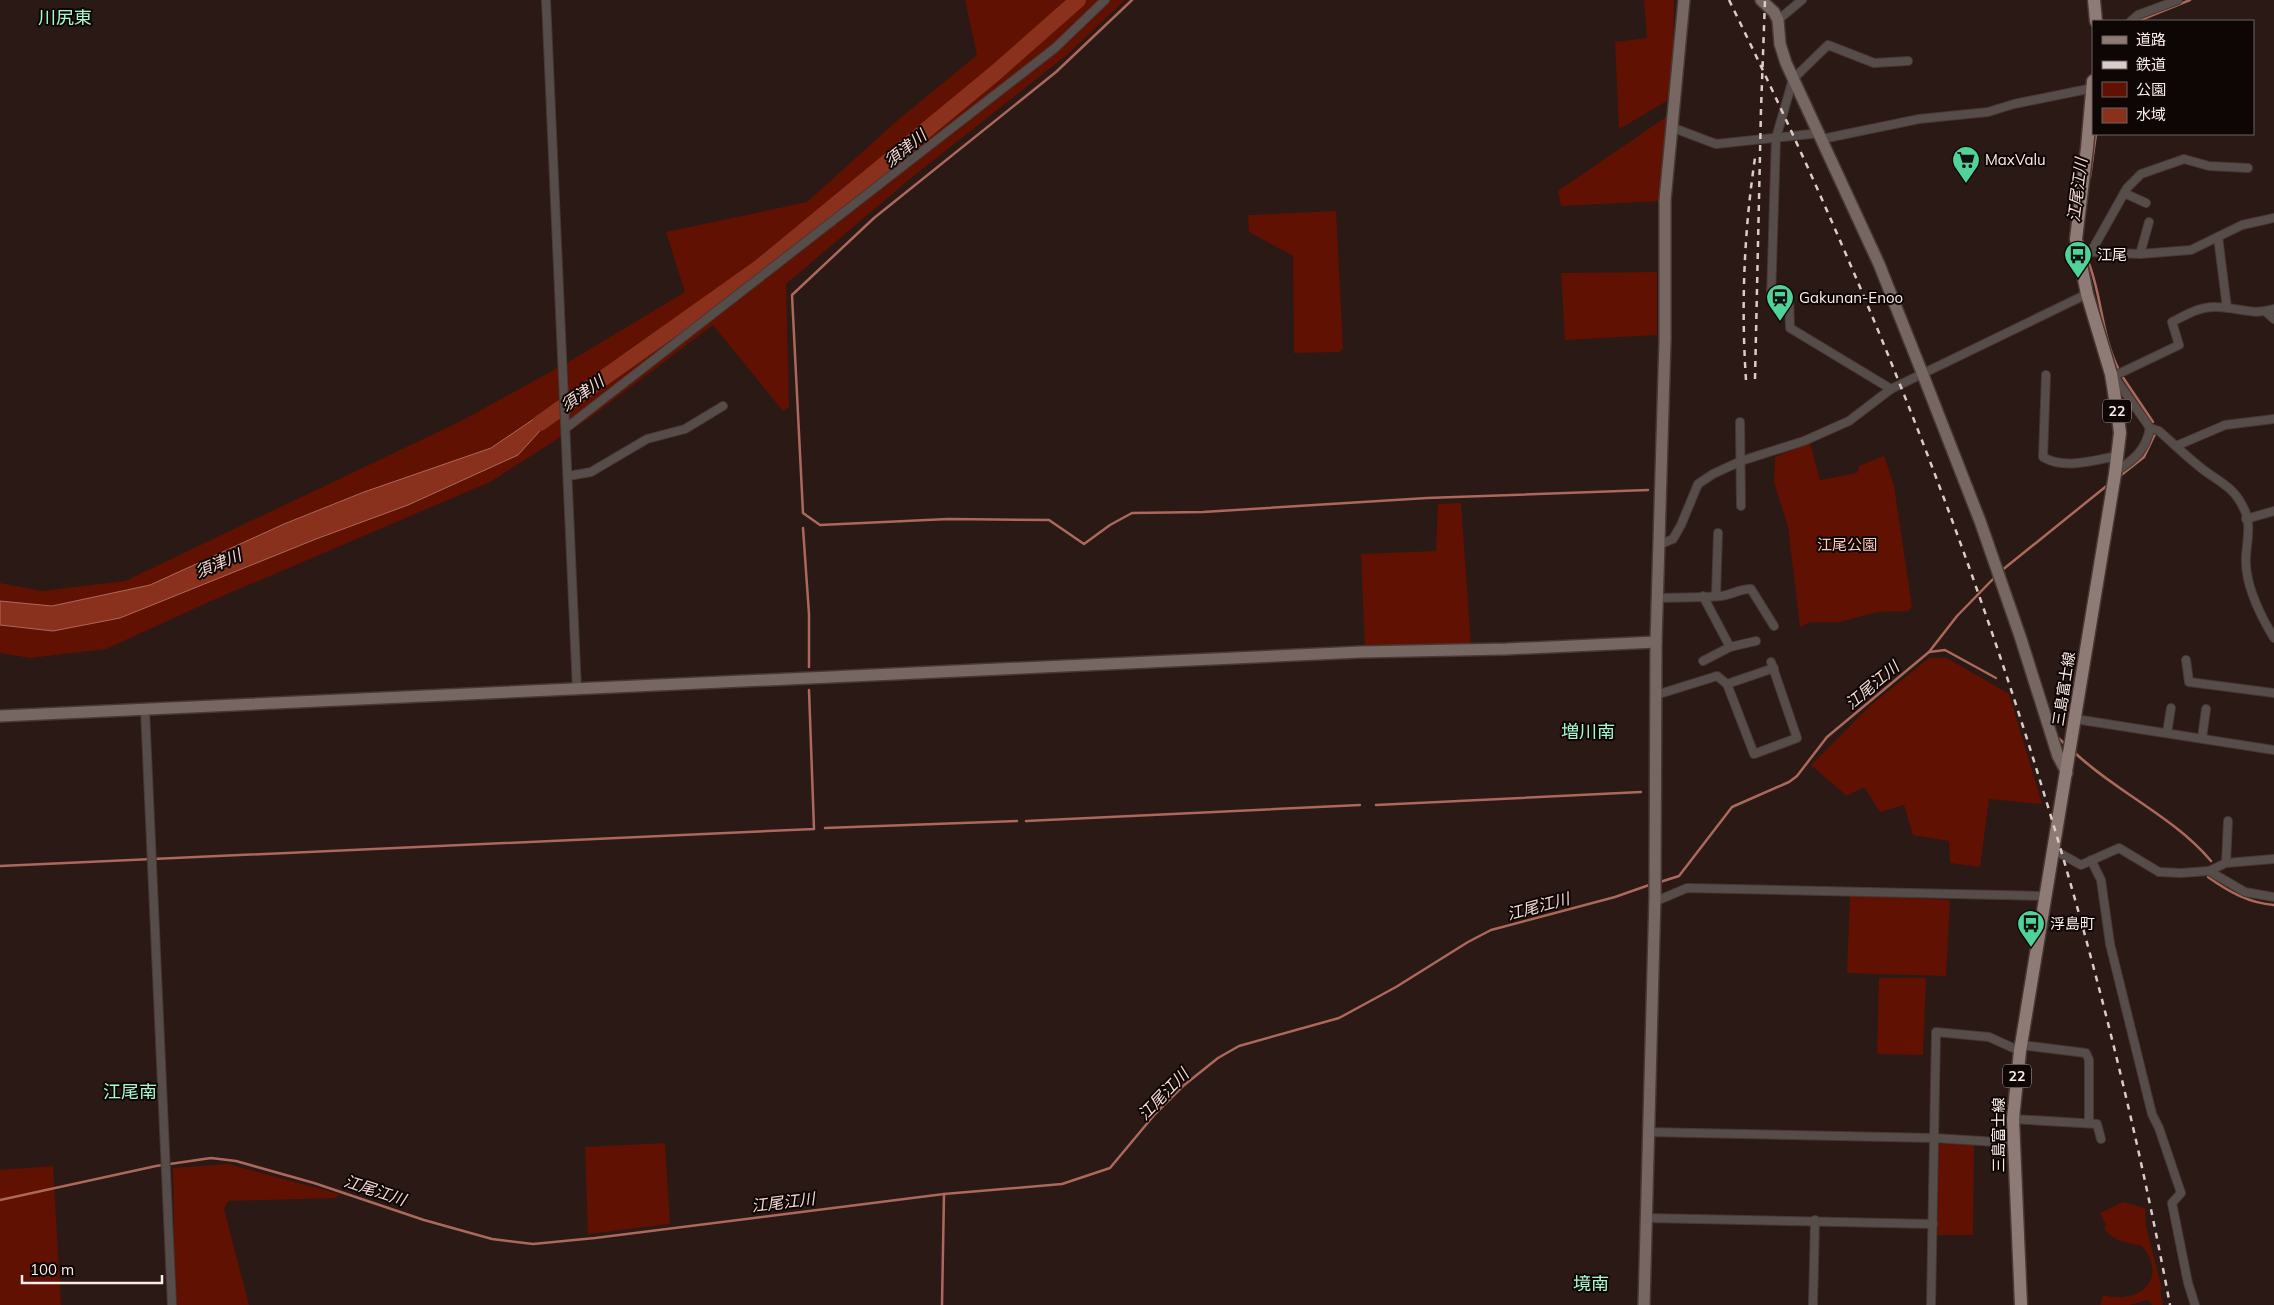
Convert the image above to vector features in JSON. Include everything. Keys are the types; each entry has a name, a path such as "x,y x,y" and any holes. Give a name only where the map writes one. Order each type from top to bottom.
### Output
{"main road":[{"path":"2094,0 2096,20"},
{"name":"三島富士線","path":"2021,1305 2013,1143 2013,1119 2020,1048 2070,758 2117,456 2118,417 2113,375 2087,294 2076,239 2088,148 2092,85"}],"street":[{"path":"546,0 577,690"},
{"path":"566,428 1055,48 1105,0"},
{"path":"1644,1305 1647,1132 1655,899 1656,642 1661,544 1665,340 1665,200 1684,0"},
{"path":"1761,0 1774,12 1778,20 1780,44 1793,78 1879,264 1923,375 1980,521 2058,756 2067,773"},
{"path":"1778,20 1802,0"},
{"path":"2132,20 2138,15 2178,0"},
{"path":"1891,389 1790,328 1789,298 1770,298 1776,138 1793,78 1828,45 1874,63 1908,62"},
{"path":"1671,127 1716,144 1821,136 1918,120 1988,112 2092,85"},
{"path":"2079,260 2091,252 2124,193 2141,174 2184,159 2209,166 2248,168"},
{"path":"2124,193 2146,203"},
{"path":"2091,252 2140,254 2191,250 2242,225 2274,218"},
{"path":"2140,254 2149,222"},
{"path":"2218,237 2227,308"},
{"path":"1661,544 1673,539 1698,484 1712,474 1741,461 1804,441 1849,421 1891,389 2087,294"},
{"path":"2274,319 2270,310 2244,312 2214,307 2195,310 2172,322 2179,345 2113,375 2150,428 2159,431 2206,471 2223,481 2234,493 2246,512 2249,541 2246,556 2250,584 2259,611 2274,638"},
{"path":"2046,375 2043,457 2053,463 2085,462 2117,456"},
{"path":"568,476 591,472 647,438 685,429 723,406"},
{"path":"2176,446 2225,425 2274,419"},
{"path":"1740,422 1741,506"},
{"path":"2116,471 2134,460 2142,452 2150,428"},
{"path":"2246,519 2274,511"},
{"path":"1716,596 1718,533"},
{"path":"1658,598 1716,596 1738,592 1745,588 1751,589 1774,626"},
{"path":"1703,596 1730,647"},
{"path":"1703,661 1730,647 1756,641"},
{"path":"0,716 1361,652 1506,649 1656,642"},
{"path":"2186,660 2188,682 2274,693"},
{"path":"1656,695 1717,676 1727,684 1754,754 1797,738 1773,666 1727,684"},
{"path":"2167,733 2171,708"},
{"path":"2202,738 2206,709"},
{"path":"146,710 172,1305"},
{"path":"2075,719 2274,750"},
{"path":"2226,863 2228,821"},
{"path":"2054,850 2081,864 2118,848 2159,872 2181,873 2209,871 2226,863 2274,859"},
{"path":"2091,860 2101,880 2110,944 2152,1114 2159,1128 2181,1193 2172,1203 2188,1282 2195,1305"},
{"path":"2209,871 2245,892 2274,897"},
{"path":"1655,899 1687,888 2045,896"},
{"path":"1931,1305 1936,1032 1989,1037 2020,1048 2086,1053 2089,1060 2089,1123"},
{"path":"2013,1119 2097,1124 2100,1139"},
{"path":"1647,1132 1934,1138 2013,1143"},
{"path":"1646,1218 1815,1220 1933,1224"},
{"path":"1813,1305 1815,1220"}],"green space":[{"path":"965,0 1125,0 1068,54 911,178 786,284 789,407 783,411 713,325 587,420 490,482 211,601 106,649 30,658 0,653 0,583 42,591 125,581 461,421 570,361 685,292 666,232 807,202 899,119 977,55"},
{"path":"1644,0 1674,0 1672,98 1619,129 1615,42 1647,38"},
{"path":"1666,117 1661,201 1561,206 1558,191"},
{"path":"1336,211 1343,349 1339,352 1294,353 1293,256 1249,232 1248,215"},
{"path":"1657,272 1657,335 1565,340 1561,273"},
{"name":"江尾公園","path":"1810,443 1820,480 1857,473 1859,466 1884,456 1894,486 1912,607 1908,611 1878,612 1839,622 1811,622 1800,627 1788,527 1774,482 1775,457"},
{"path":"1461,503 1471,646 1365,649 1361,554 1436,551 1438,504"},
{"path":"1929,658 1947,658 2009,694 2042,804 1989,799 1980,867 1950,863 1949,841 1913,835 1904,805 1880,812 1864,787 1847,796 1811,765 1871,705"},
{"path":"1850,895 1950,900 1946,976 1847,973"},
{"path":"1879,978 1926,978 1923,1055 1877,1054"},
{"path":"665,1143 670,1224 588,1234 585,1147"},
{"path":"1939,1144 1974,1144 1973,1235 1937,1235"},
{"path":"228,1164 339,1194 336,1198 228,1201 224,1209 249,1305 175,1305 173,1168"},
{"path":"53,1166 61,1305 0,1305 0,1170"},
{"path":"2123,1202 2145,1208 2146,1226 2162,1289 2160,1290 2163,1305 2152,1305 2148,1300 2129,1305 2100,1305 2103,1295 2116,1297 2139,1293 2151,1279 2150,1258 2142,1246 2116,1239 2104,1229 2106,1225 2100,1213"}],"water":[{"path":"556,404 558,411 518,455 408,505 316,539 120,618 53,631 0,625 0,601 52,606 150,585 284,524 364,492 491,448"}],"waterway":[{"name":"須津川","path":"540,423 760,267 994,74 1078,0"},
{"path":"1132,0 1056,72 874,218 792,295 803,513 820,525 948,519 1049,520 1084,544 1110,525 1132,513 1203,512 1427,498 1648,490"},
{"name":"江尾江川","path":"2140,20 2190,0"},
{"name":"江尾江川","path":"2090,177 2096,135"},
{"name":"江尾江川","path":"2088,261 2093,274 2108,342 2118,368"},
{"name":"江尾江川","path":"2122,376 2153,422"},
{"name":"江尾江川","path":"2120,476 2144,457 2155,434"},
{"name":"江尾江川","path":"2001,571 2109,484"},
{"path":"803,528 809,614 809,667"},
{"name":"江尾江川","path":"1660,882 1679,876 1732,807 1789,782 1797,776 1827,737 1929,652 1957,616 1995,577"},
{"path":"1929,652 1945,650 1996,678"},
{"path":"0,866 814,829 809,690"},
{"path":"2055,735 2066,745"},
{"path":"2074,752 2108,780 2162,817 2196,845 2211,861"},
{"path":"1376,805 1641,792"},
{"path":"1026,821 1360,805"},
{"path":"825,828 1017,821"},
{"path":"2208,877 2240,896 2256,902 2274,905"},
{"name":"江尾江川","path":"0,1200 156,1166 211,1158 236,1161 314,1183 424,1220 492,1239 533,1244 595,1238 944,1194 1062,1184 1110,1168 1155,1114 1183,1086 1218,1058 1239,1046 1339,1018 1396,987 1468,942 1491,930 1615,897 1652,884"},
{"path":"942,1305 944,1194"}],"railway":[{"path":"1729,0 1803,156 1872,315 1935,475 1994,638 2047,802 2094,968 2135,1136 2170,1305"},
{"path":"1755,379 1765,0"},
{"path":"1746,380 1744,269 1755,158"}],"place":[{"name":"MaxValu","path":"1966,184"},
{"name":"江尾","path":"2078,279"},
{"name":"Gakunan-Enoo","path":"1780,322"},
{"name":"浮島町","path":"2031,948"}],"district":[{"name":"川尻東","path":"65,18"},
{"name":"増川南","path":"1588,732"},
{"name":"江尾南","path":"130,1092"},
{"name":"境南","path":"1591,1284"}]}
